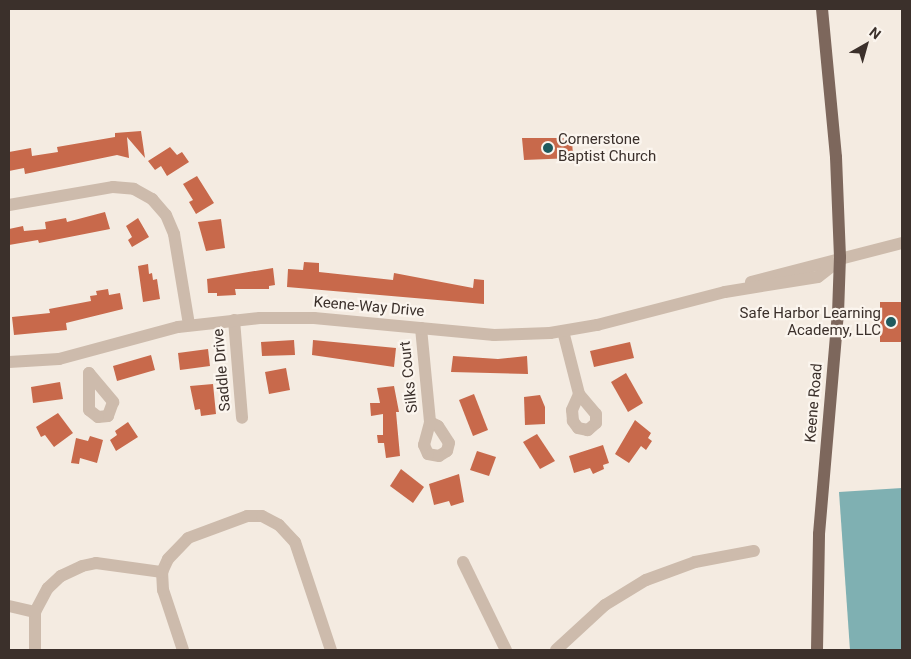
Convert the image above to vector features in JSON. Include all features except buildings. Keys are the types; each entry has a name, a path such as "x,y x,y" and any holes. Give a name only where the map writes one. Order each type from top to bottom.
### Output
{"main road":[{"name":"Keene Road","path":"817,650 819,534 840,260 836,157 822,9"}],"street":[{"path":"9,205 113,187 134,189 152,199 166,215 174,234 189,325"},
{"name":"Keene-Way Drive","path":"9,362 46,361 82,353 137,336 189,325 234,320 300,317 501,335 563,331 725,292 772,275 840,260 902,243"},
{"name":"Saddle Drive","path":"234,320 242,418"},
{"name":"Silks Court","path":"421,328 430,422"},
{"path":"563,331 579,394"},
{"path":"82,353 89,373"},
{"path":"183,650 163,590 162,572 177,547 188,538 247,516 262,516 279,525 295,542 331,650"},
{"path":"556,650 605,605 646,580 695,562 754,551"},
{"path":"463,562 506,650"},
{"path":"35,650 35,612 48,588 61,576 82,566 96,563 162,572"},
{"path":"9,606 15,605 35,612"}],"water":[{"path":"902,488 902,650 850,650 839,492"}],"place":[{"name":"Cornerstone Baptist Church","path":"548,148"},
{"name":"Safe Harbor Learning Academy, LLC","path":"891,322"}]}
